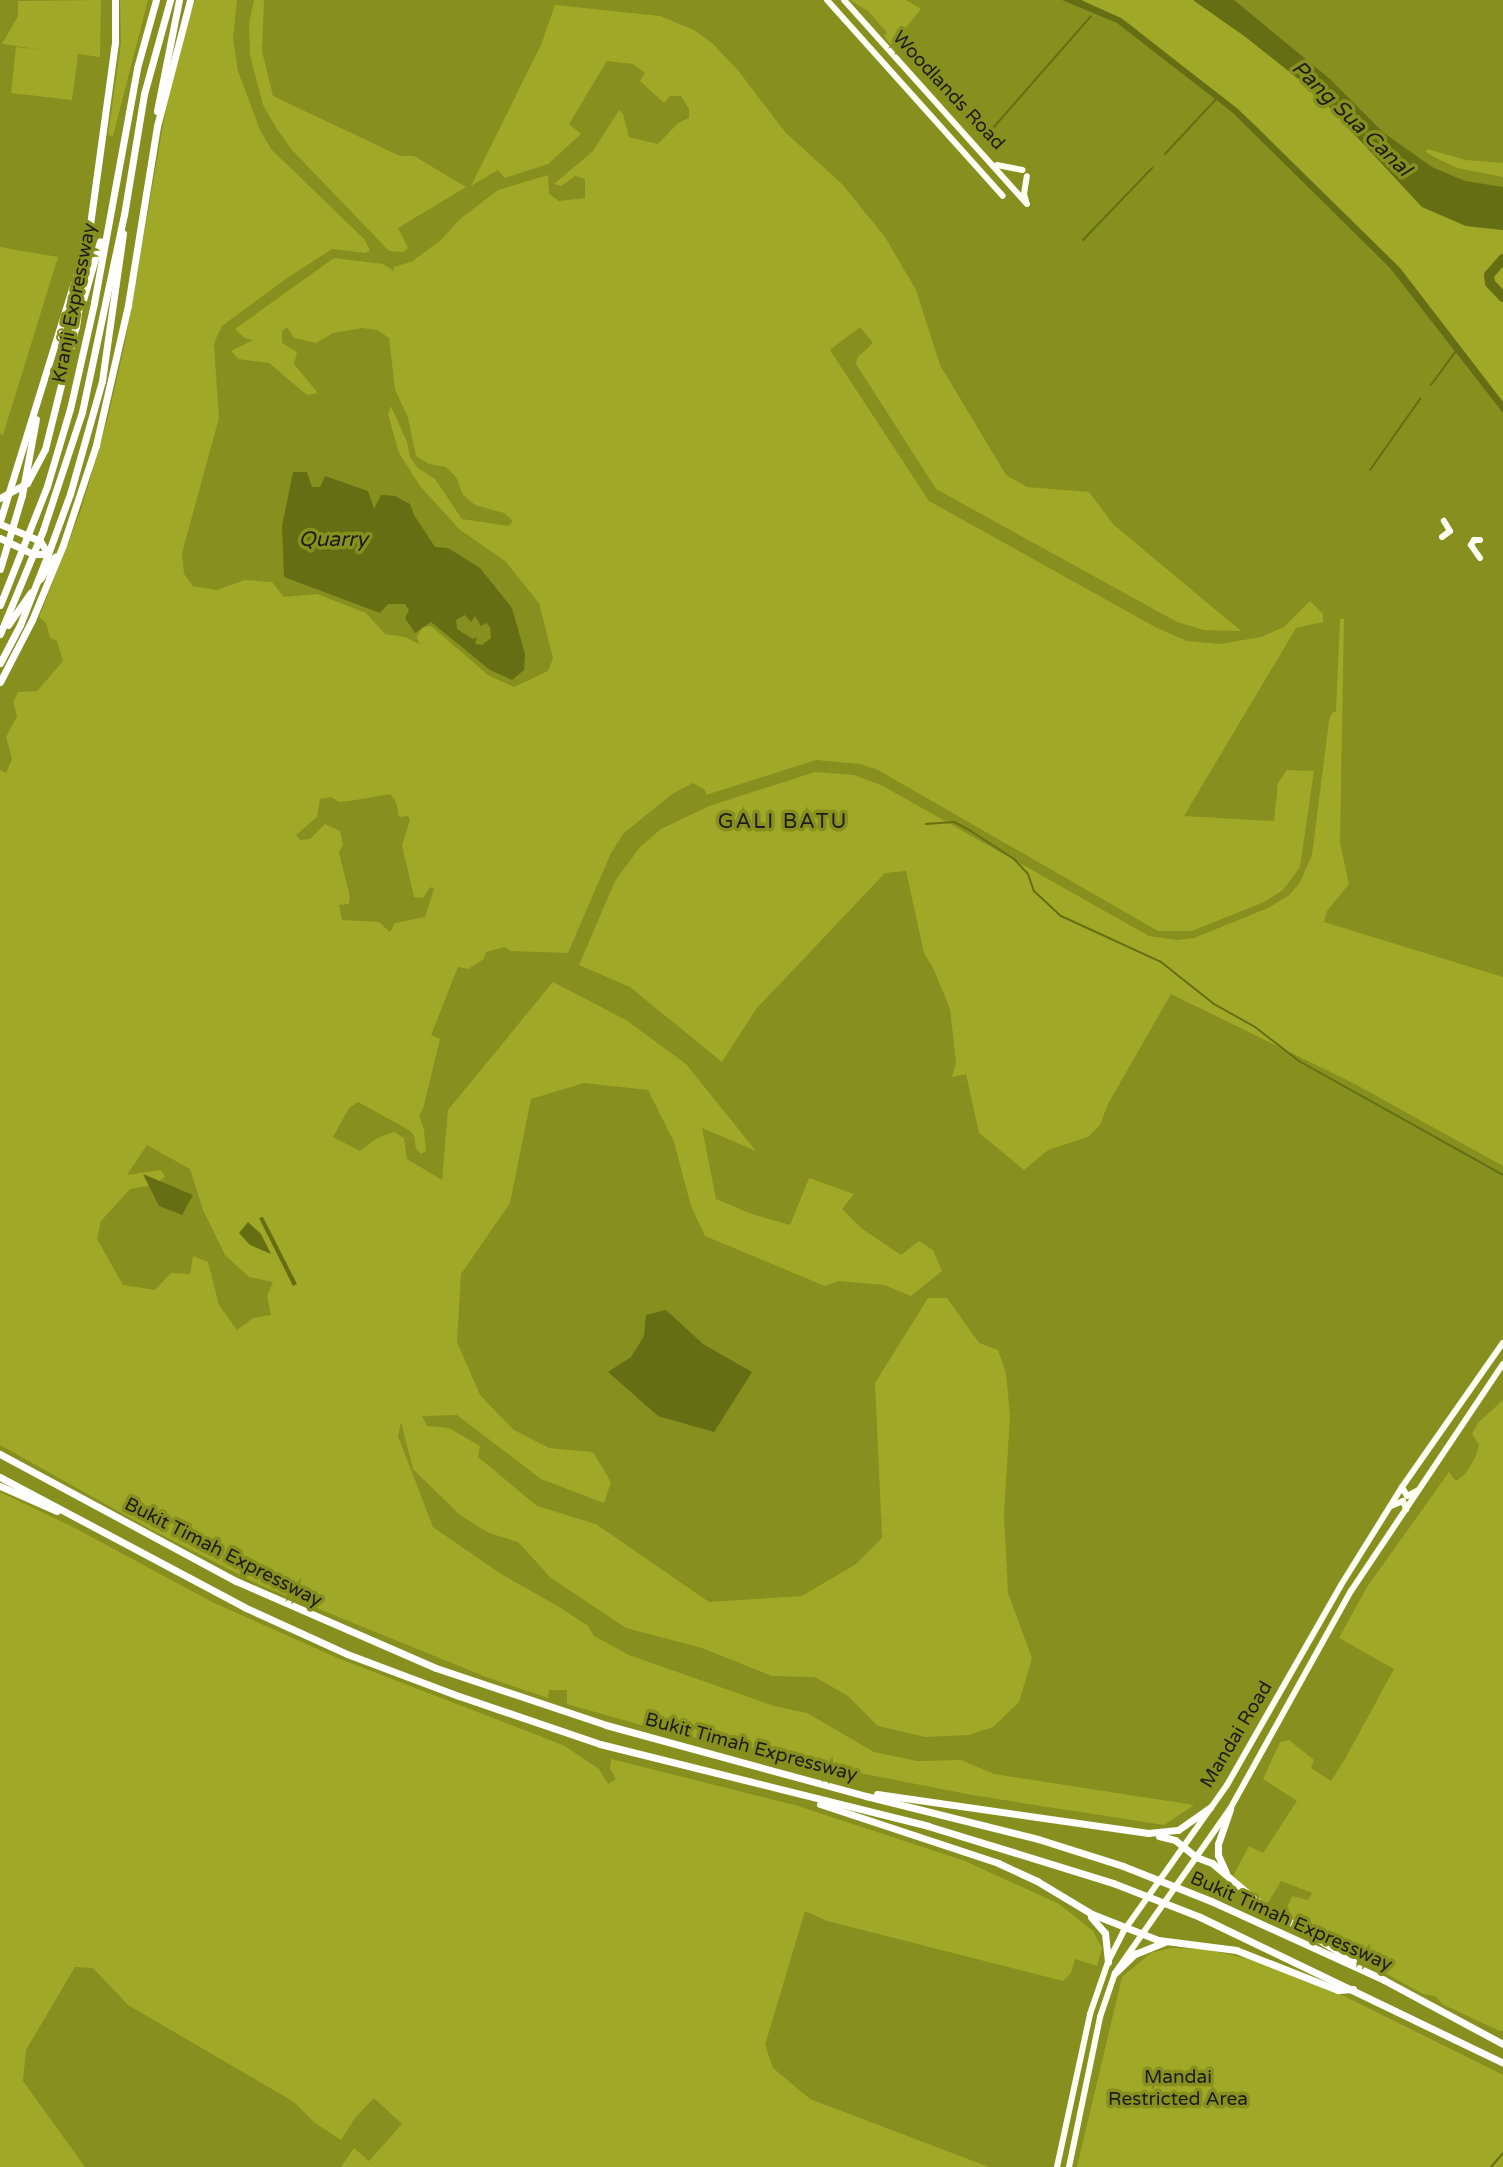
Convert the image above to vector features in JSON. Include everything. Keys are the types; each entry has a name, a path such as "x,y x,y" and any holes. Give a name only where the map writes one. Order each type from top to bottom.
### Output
{"highway":[{"path":"76,327 91,225 117,0"},
{"name":"Kranji Expressway","path":"0,605 32,527 62,437 85,349 108,214 148,25 156,0"},
{"path":"0,635 43,530 82,412 160,31 170,0"},
{"path":"0,682 32,620 63,545 96,445 128,305 179,0"},
{"path":"172,46 190,0"},
{"path":"0,498 27,483 41,462 108,214"},
{"path":"0,663 20,625 70,494 102,381 122,259 124,215"},
{"path":"48,554 40,541 0,523 91,225"},
{"path":"0,569 22,495 39,401"},
{"path":"0,538 33,554 48,554"},
{"path":"0,635 63,545"},
{"name":"Bukit Timah Expressway","path":"0,1454 236,1581 436,1668 607,1725 866,1796 1038,1839 1123,1866 1211,1901 1384,1980 1503,2044"},
{"name":"Bukit Timah Expressway","path":"0,1477 256,1612 347,1654 600,1744 928,1826 1112,1883 1200,1917 1503,2063"},
{"path":"0,1486 49,1509 65,1512"},
{"path":"786,1792 904,1834 998,1863 1126,1928 1169,1941 1236,1950 1338,1990 1353,1989"},
{"path":"866,1796 877,1794 1149,1833 1184,1845 1196,1857 1208,1860 1269,1909 1384,1980"},
{"path":"1149,1833 1178,1830 1210,1808"},
{"path":"1226,1874 1218,1855 1230,1809"},
{"path":"1073,1903 1096,1921 1105,1933 1108,1962"},
{"path":"1115,1973 1135,1954 1169,1941"}],"main road":[{"name":"Woodlands Road","path":"827,0 1003,196"},
{"name":"Woodlands Road","path":"844,0 1027,204 1024,194 1025,173 992,163"},
{"path":"970,159 980,161 981,150"},
{"path":"1442,537 1450,531 1444,521"},
{"path":"1480,540 1474,540 1471,545 1480,558"},
{"name":"Mandai Road","path":"1057,2167 1087,2025 1108,1962 1126,1928 1246,1755 1341,1585 1402,1487 1503,1343"},
{"name":"Mandai Road","path":"1069,2167 1100,2017 1115,1973 1230,1809 1351,1591 1503,1363"},
{"path":"1402,1487 1407,1496 1420,1487"},
{"path":"1390,1507 1403,1501 1406,1509"},
{"path":"1246,1755 1261,1742 1269,1743"}],"green space":[{"path":"101,0 100,57 78,54 72,100 11,93 16,47 43,50 2,44 18,16 18,1"},
{"path":"120,0 148,0 113,136 108,135 121,43"},
{"path":"195,0 237,0 233,39 238,71 260,130 271,149 364,239 370,250 366,253 332,249 222,326 214,345 219,418 182,553 184,574 193,586 216,590 245,580 272,582 284,597 317,594 366,613 385,634 405,637 419,644 417,637 422,627 431,626 488,675 514,687 548,671 553,658 539,603 505,561 459,529 420,486 399,453 388,414 391,406 407,442 410,457 418,468 435,479 462,519 509,526 513,521 504,513 475,505 463,495 456,477 446,467 429,464 416,456 408,418 395,389 389,338 377,330 362,328 333,333 316,343 294,338 287,327 282,331 282,343 297,352 294,364 318,393 307,395 269,363 238,359 231,351 253,340 245,338 235,329 334,258 383,264 394,271 394,267 411,262 441,240 460,219 498,190 548,175 549,194 559,201 585,198 585,179 575,176 561,186 554,184 593,151 619,110 623,114 629,137 658,144 678,123 689,118 689,109 681,96 670,96 664,103 640,81 645,73 633,64 607,61 569,124 581,134 548,164 505,178 498,170 471,186 541,45 555,5 660,16 694,30 712,43 737,69 785,132 842,184 885,237 916,290 940,365 1006,475 1027,487 1089,492 1114,525 1241,631 1204,630 1177,622 936,489 856,364 857,358 873,343 860,327 830,350 929,501 1157,628 1187,641 1220,644 1261,637 1284,627 1310,601 1323,614 1323,622 1296,628 1184,816 1274,821 1278,783 1287,770 1314,771 1300,867 1283,890 1264,902 1192,931 1158,931 878,770 860,764 816,760 706,795 705,790 693,783 672,794 624,833 611,853 568,953 511,951 505,947 486,952 484,959 468,969 458,967 431,1035 440,1039 423,1109 419,1115 426,1151 421,1154 416,1149 414,1135 409,1130 358,1102 349,1108 333,1137 360,1151 377,1138 394,1132 404,1138 407,1159 442,1180 448,1110 553,982 626,1020 686,1064 756,1151 702,1128 716,1199 752,1214 790,1225 809,1178 854,1194 842,1209 861,1228 901,1255 919,1241 933,1250 942,1271 911,1296 884,1285 838,1281 825,1286 705,1236 691,1206 674,1142 648,1090 584,1083 531,1099 510,1203 461,1274 457,1342 480,1395 514,1430 549,1448 593,1452 611,1482 604,1503 541,1479 457,1415 422,1416 427,1426 449,1428 480,1446 478,1457 537,1506 596,1524 709,1602 802,1596 856,1564 882,1538 875,1383 928,1298 947,1298 979,1343 998,1350 1006,1373 1010,1416 1004,1515 1008,1593 1032,1658 1019,1702 993,1727 969,1735 925,1737 878,1726 848,1696 815,1677 772,1676 702,1648 626,1628 551,1578 518,1542 489,1533 460,1515 413,1469 401,1422 398,1436 433,1527 501,1574 588,1626 594,1636 629,1655 774,1706 807,1713 874,1752 917,1761 961,1760 994,1774 1194,1805 1164,1825 972,1795 773,1756 728,1739 721,1743 655,1729 567,1704 567,1690 549,1690 548,1698 486,1677 260,1585 150,1529 0,1445 0,770 6,773 12,759 6,737 17,716 13,702 18,692 37,691 63,661 57,641 50,638 46,623 39,617 81,510 107,421 124,348 179,45","holes":["390,794 396,802 399,817 408,816 410,820 402,845 414,897 423,898 430,887 434,889 425,917 395,923 390,932 379,922 342,920 339,905 349,904 350,897 339,853 343,844 340,831 325,824 310,839 300,840 296,835 317,817 320,799 331,797 339,802","147,1145 190,1169 203,1210 225,1255 249,1277 273,1282 267,1296 271,1315 253,1318 237,1330 219,1305 208,1262 193,1256 190,1274 171,1273 155,1290 123,1285 97,1239 101,1221 130,1189 154,1185 165,1177 161,1170 127,1175"]},
{"path":"254,0 264,0 262,51 273,96 400,156 414,156 466,187 398,228 408,248 403,252 389,251 292,150 277,129 263,105 250,55 249,23"},
{"path":"850,0 906,0 921,9 891,46 884,35 887,34 885,30 868,11"},
{"path":"1081,0 1193,0 1247,38 1316,93 1422,207 1466,226 1503,230 1503,402 1400,268 1253,123 1127,22"},
{"path":"1427,149 1466,160 1503,163 1503,177 1457,168 1426,152"},
{"path":"0,247 58,257 3,435 0,434"},
{"path":"1340,619 1344,619 1340,843 1349,884 1327,911 1324,922 1503,977 1503,1166 1353,1083 1171,994 1108,1104 1100,1125 1088,1137 1048,1150 1024,1170 979,1133 966,1074 952,1077 956,1062 950,1009 924,953 906,871 885,873 756,1009 722,1062 630,987 579,965 615,881 640,847 661,829 709,806 815,772 854,775 883,786 1149,936 1177,940 1194,938 1268,908 1288,896 1299,884 1312,855 1329,721 1332,713 1336,711"},
{"path":"1503,1400 1503,2031 1500,2031 1444,2005 1435,1996 1423,1994 1283,1917 1292,1896 1308,1900 1312,1893 1281,1881 1266,1906 1233,1876 1249,1846 1263,1853 1297,1801 1263,1779 1280,1742 1289,1740 1314,1760 1311,1768 1331,1781 1345,1759 1394,1669 1339,1638 1367,1587 1449,1472 1456,1481 1465,1474 1479,1445 1472,1434 1478,1423"},
{"path":"0,1492 73,1527 212,1602 340,1659 563,1745 599,1769 608,1784 616,1779 610,1768 611,1759 798,1806 965,1861 1059,1904 1093,1931 1102,1948 1097,1966 1075,1959 1071,1973 1063,1981 827,1921 805,1911 765,2045 773,2068 810,2099 989,2167 341,2167 354,2148 369,2161 402,2124 374,2098 355,2118 341,2140 315,2123 294,2102 128,2005 93,1968 75,1967 26,2050 23,2081 85,2167 0,2167"},
{"name":"Mandai Restricted Area","path":"1170,1948 1206,1949 1257,1961 1346,1997 1503,2075 1503,2167 1077,2167 1122,1977 1151,1953"}],"water":[{"path":"1062,0 1081,0 1121,18 1238,109 1400,268 1503,402 1503,413 1390,268 1233,113 1117,23"},
{"name":"Pang Sua Canal","path":"1193,0 1234,0 1330,79 1384,133 1432,167 1465,181 1503,187 1503,230 1466,226 1422,207 1316,93 1247,38"},
{"name":"Quarry","path":"293,472 307,472 312,487 320,487 325,476 368,491 374,509 381,495 395,496 410,504 435,547 448,548 480,568 512,608 525,654 524,670 512,680 490,670 431,622 415,633 405,618 409,610 405,604 388,604 380,613 284,577 282,526","holes":["465,615 471,622 475,616 481,626 486,623 490,627 491,638 482,645 475,644 477,637 473,639 457,629 456,620"]},
{"path":"143,1174 193,1195 182,1215 159,1206"},
{"path":"263,1217 297,1284 293,1286 259,1218"},
{"path":"248,1222 261,1234 271,1254 250,1245 239,1233"},
{"path":"666,1310 703,1344 752,1372 714,1432 658,1416 608,1372 631,1357 644,1336 646,1315"}],"waterway":[{"path":"986,136 1091,16"},
{"path":"1165,154 1217,98"},
{"path":"1083,240 1152,168"},
{"path":"1503,259 1489,275 1490,283 1503,297"},
{"path":"1431,385 1456,351"},
{"path":"1370,470 1420,399"},
{"path":"926,824 954,822 969,830 1014,859 1028,874 1034,891 1061,916 1161,962 1214,1004 1255,1027 1299,1061 1503,1175"},
{"path":"1491,2167 1503,2153"}],"district":[{"name":"GALI BATU","path":"783,822"}]}
